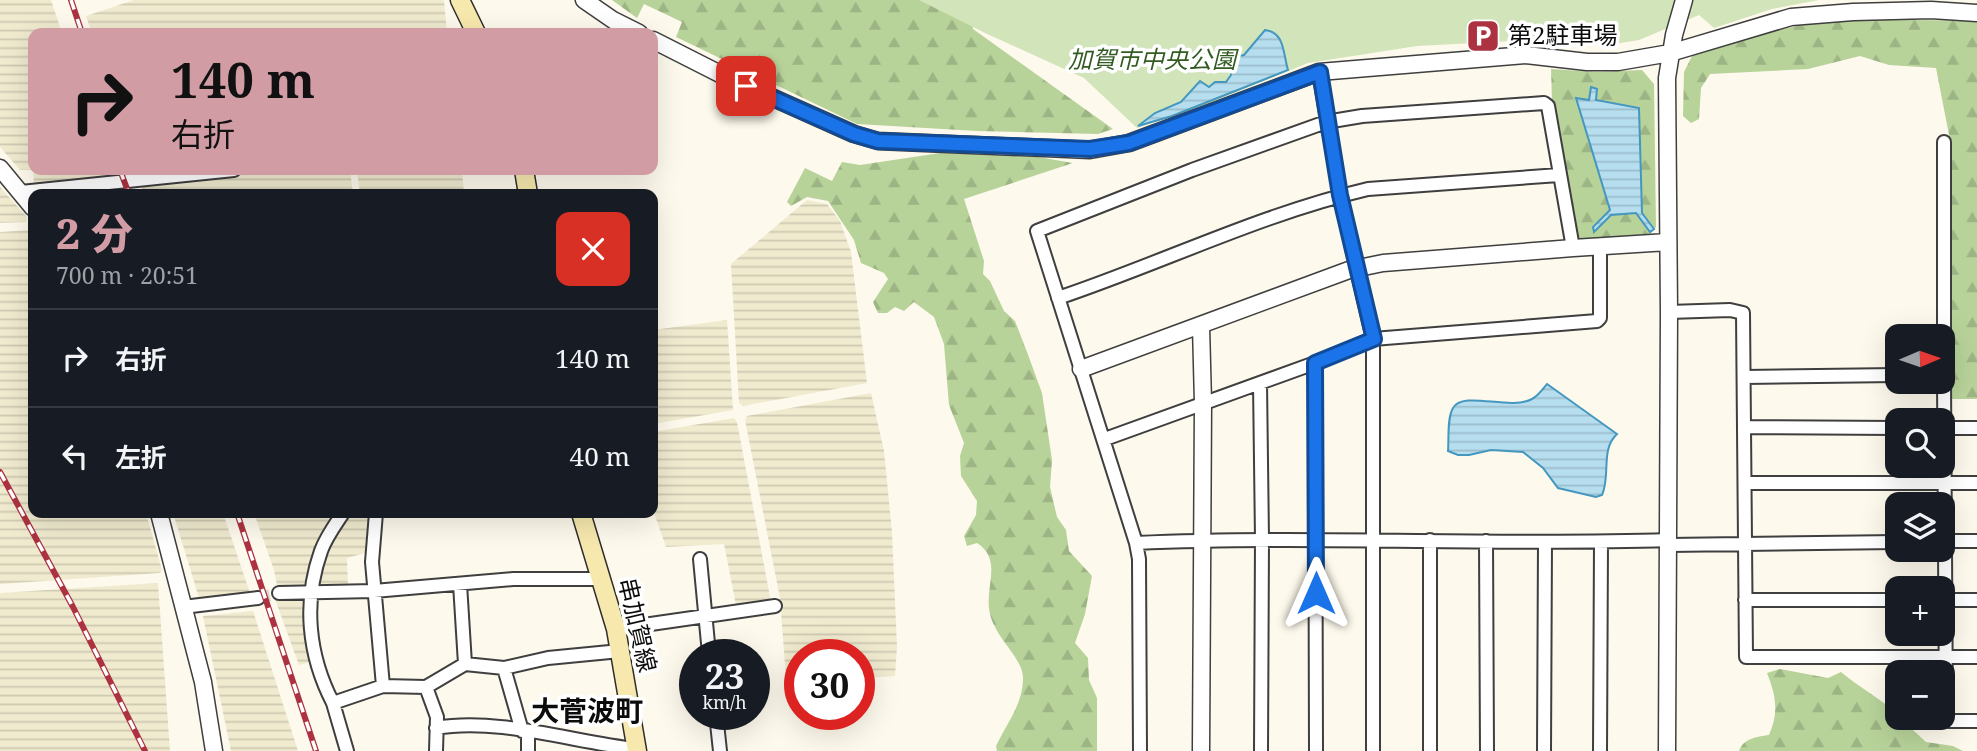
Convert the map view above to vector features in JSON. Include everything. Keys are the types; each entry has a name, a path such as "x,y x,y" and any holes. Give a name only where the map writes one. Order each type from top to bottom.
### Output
{"main road":[{"path":"460,0 474,28"},
{"name":"串加賀線","path":"583,518 616,629 636,750"}],"street":[{"path":"584,0 629,28"},
{"path":"1667,751 1667,78 1670,53 1684,0"},
{"path":"658,43 724,76 854,134 878,141 1090,149 1129,143 1320,72 1526,55 1587,62 1618,62 1670,53 1791,17 1931,10 1977,13"},
{"path":"1320,72 1326,122 1340,195 1374,339 1373,751"},
{"path":"1140,751 1139,559 1136,543 1037,231 1039,228 1326,122 1362,116 1544,103 1548,106 1573,247"},
{"path":"1943,324 1944,142"},
{"path":"0,168 28,201"},
{"path":"50,189 186,175"},
{"path":"1058,298 1249,226 1340,195 1368,189 1559,175"},
{"path":"21,192 28,191"},
{"path":"1081,369 1201,327 1324,278 1383,263 1668,242"},
{"path":"1105,439 1374,339 1597,321 1600,318 1600,246"},
{"path":"1669,312 1730,310 1743,313 1746,657 1977,657"},
{"path":"1201,327 1202,751"},
{"path":"1315,363 1316,751"},
{"path":"1745,377 1885,375"},
{"path":"1260,383 1261,751"},
{"path":"1745,427 1885,428"},
{"path":"1955,428 1977,428"},
{"path":"1944,478 1944,492"},
{"path":"1745,483 1977,483"},
{"path":"160,518 203,682 214,751"},
{"path":"339,518 322,548 309,594 313,651 324,686 333,703 347,751"},
{"path":"376,518 372,562 383,687"},
{"path":"1136,543 1262,539 1745,543 1885,541"},
{"path":"1430,540 1430,751"},
{"path":"1486,541 1486,751"},
{"path":"1955,541 1977,541"},
{"path":"1544,751 1545,542"},
{"path":"1600,751 1601,542"},
{"path":"700,559 707,639"},
{"path":"279,593 374,592 513,579 601,579"},
{"path":"460,584 465,664"},
{"path":"183,607 258,598"},
{"path":"1745,600 1885,600"},
{"path":"1955,600 1977,600"},
{"path":"616,629 775,606"},
{"path":"1946,646 1946,718 1949,721 1977,721"},
{"path":"333,703 383,687 426,687 465,664 504,668 548,658 620,651"},
{"path":"504,668 525,731 528,751"},
{"path":"426,687 437,718 436,751"},
{"path":"436,729 456,725 492,725 636,750"},
{"path":"718,730 720,751"}],"shaded area":[{"path":"0,0 51,0 60,28 28,28 28,170 20,170 0,147"},
{"path":"134,0 444,0 447,28 90,28 86,16"},
{"path":"33,175 112,175 34,183"},
{"path":"209,175 351,175 352,189 142,189 140,182"},
{"path":"358,175 462,175 464,189 359,189"},
{"path":"0,187 27,217 26,222 0,223"},
{"path":"807,200 827,204 840,221 851,252 867,383 743,406 739,403 731,264"},
{"path":"28,230 28,518 147,518 162,570 160,573 0,584 0,232"},
{"path":"727,320 733,410 658,423 658,329"},
{"path":"871,393 884,451 892,532 897,647 895,676 875,677 875,639 784,639 784,651 780,598 745,420 747,416"},
{"path":"734,418 737,422 771,602 736,605 724,544 666,547 656,518 658,518 658,431"},
{"path":"175,518 225,518 250,593 200,601"},
{"path":"256,518 333,518 309,570 304,589 278,590"},
{"path":"344,518 371,518 368,552 347,558 348,588 314,589 323,555"},
{"path":"158,583 170,751 0,751 0,593"},
{"path":"304,598 311,662 299,665 275,599"},
{"path":"253,611 298,751 231,751 203,616"}],"green space":[{"path":"612,0 971,0 973,29 1113,129 1098,134 857,124 676,37 682,22 644,4 637,18"},
{"name":"加賀市中央公園","path":"919,0 1819,0 1772,9 1714,28 1699,15 1639,40 1602,46 1568,38 1417,46 1308,63 1207,104 1137,128 1084,78"},
{"path":"1860,20 1977,22 1977,399 1952,399 1952,394 1955,394 1955,324 1951,324 1950,140 1936,68 1889,65 1860,56 1808,69 1710,74 1701,88 1699,119 1691,123 1683,116 1684,72 1693,54 1803,25"},
{"path":"1551,69 1597,72 1642,70 1654,84 1656,227 1650,234 1581,240 1578,236 1552,101"},
{"path":"960,150 1021,154 1073,163 964,199 984,261 983,274 990,281 1004,311 1015,321 1042,393 1052,460 1050,487 1057,517 1066,530 1069,551 1092,576 1085,614 1075,643 1088,658 1089,680 1097,698 1097,751 997,751 996,746 1020,698 1022,672 991,619 989,557 985,549 977,543 967,546 964,536 976,515 977,501 961,476 960,456 964,443 949,405 944,344 934,317 914,302 904,311 895,307 887,313 878,313 873,302 888,279 884,273 861,263 854,240 828,201 807,197 791,206 787,202 805,168 832,181 842,162 860,165"},
{"path":"1780,669 1828,678 1841,672 1885,704 1885,730 1913,730 1926,742 1953,746 1963,751 1739,751 1747,741 1769,735 1775,704 1767,673"}],"water":[{"path":"1265,30 1280,39 1288,70 1172,116 1138,126 1155,113 1181,102 1200,81 1209,87 1215,82 1226,82 1231,75 1232,57 1244,55"},
{"path":"1591,87 1597,89 1596,100 1639,108 1642,213 1654,229 1650,232 1636,213 1611,215 1594,232 1593,227 1610,210 1576,98 1589,100"},
{"path":"1547,384 1617,434 1607,455 1602,495 1596,497 1558,488 1543,468 1523,452 1491,450 1458,455 1448,451 1450,417 1458,403 1477,400 1523,402 1534,398"}],"tunnel":[{"path":"258,598 279,593"}],"railway":[{"path":"71,0 80,28"},
{"path":"122,175 127,189"},
{"path":"0,472 73,607 145,751"},
{"path":"239,518 316,751"}],"place":[{"name":"第2駐車場","path":"1483,36"}],"district":[{"name":"大菅波町","path":"587,711"}],"route":[{"path":"746,86 854,134 878,141 1090,149 1129,143 1320,72 1326,122 1340,195 1374,339 1315,363 1316,593"}]}
